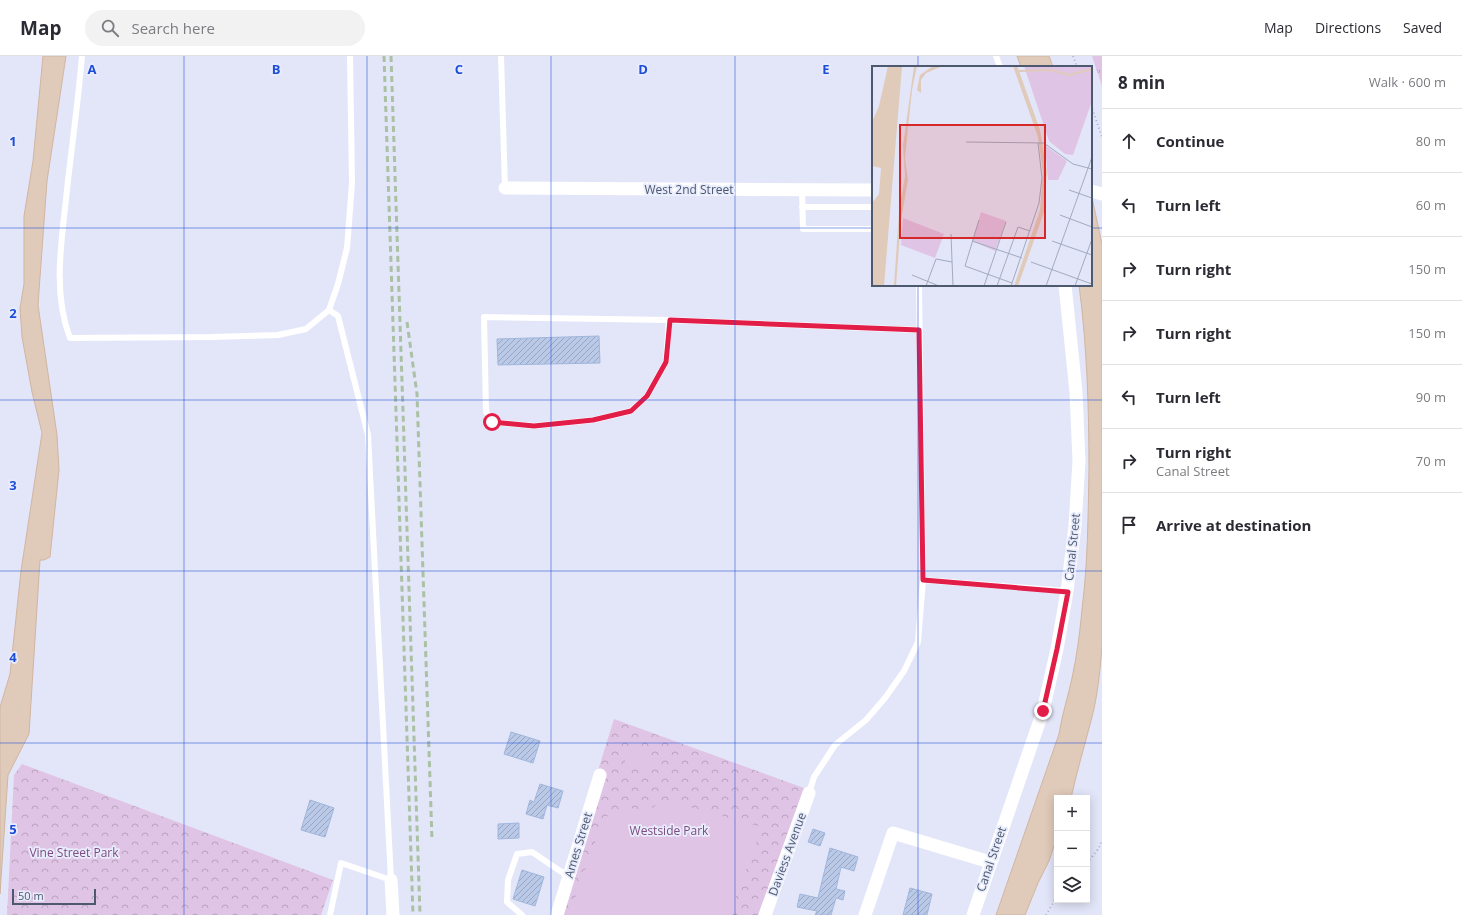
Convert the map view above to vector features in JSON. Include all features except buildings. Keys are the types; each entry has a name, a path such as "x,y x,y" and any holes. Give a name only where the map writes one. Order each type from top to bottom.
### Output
{"street":[{"name":"West 2nd Street","path":"505,188 872,189"},
{"name":"Canal Street","path":"973,915 1043,711 1068,592 1075,526 1079,461 1076,392 1064,286"},
{"name":"Ames Street","path":"557,915 600,775"},
{"name":"Daviess Avenue","path":"765,915 809,793"},
{"path":"865,915 893,833 990,862"},
{"path":"391,880 393,915"}],"lane":[{"path":"82,56 59,279 63,320 70,338 210,338 278,334 306,329 329,310 338,284 347,248 352,183 350,56"},
{"path":"501,56 505,188"},
{"path":"996,56 1000,66"},
{"path":"802,189 803,229 872,229"},
{"path":"802,207 872,207"},
{"path":"809,793 814,777 836,745 866,720 885,698 904,671 918,642 923,580 919,286"},
{"path":"329,310 338,316 368,434 391,880 341,863 330,915"},
{"path":"670,320 666,362 647,396 631,411 593,420 534,426 492,422 486,412 484,317 670,320 919,330"},
{"path":"923,580 1068,592"},
{"path":"522,915 507,902 508,880 517,854 532,852 569,877"}],"path":[{"path":"1073,56 1077,66"},
{"path":"1092,108 1102,137"},
{"path":"1090,859 1102,840"},
{"path":"1046,915 1054,901"}],"green space":[{"path":"1092,56 1102,56 1102,86"},
{"name":"Westside Park","path":"614,719 804,788 759,915 553,915"},
{"path":"625,749 649,749 649,767 625,767"},
{"name":"Vine Street Park","path":"22,764 333,880 321,915 7,915 14,775"},
{"path":"662,800 762,827 729,915 569,915 604,818 628,806 641,811 650,809"}],"shaded area":[{"path":"43,56 66,56 47,181 38,305 57,435 59,470 50,557 40,560 29,734 8,775 0,894 0,707 10,674 21,571 42,433 32,392 22,337 20,308 24,284 24,216 33,161"},
{"path":"1017,56 1049,56 1053,66 1021,66"},
{"path":"1092,198 1102,244 1102,646 1098,682 1094,708 1072,795 1054,795 1054,846 1049,861 1025,915 996,915 1059,734 1077,652 1087,556 1089,424 1087,377 1079,286 1092,286"}],"railway":[{"path":"384,56 413,915"},
{"path":"391,56 420,915"},
{"path":"407,322 417,394 432,840"}],"route":[{"path":"492,422 534,426 593,420 631,411 647,396 666,362 670,320 919,330 923,580 1068,592 1043,711"}]}
